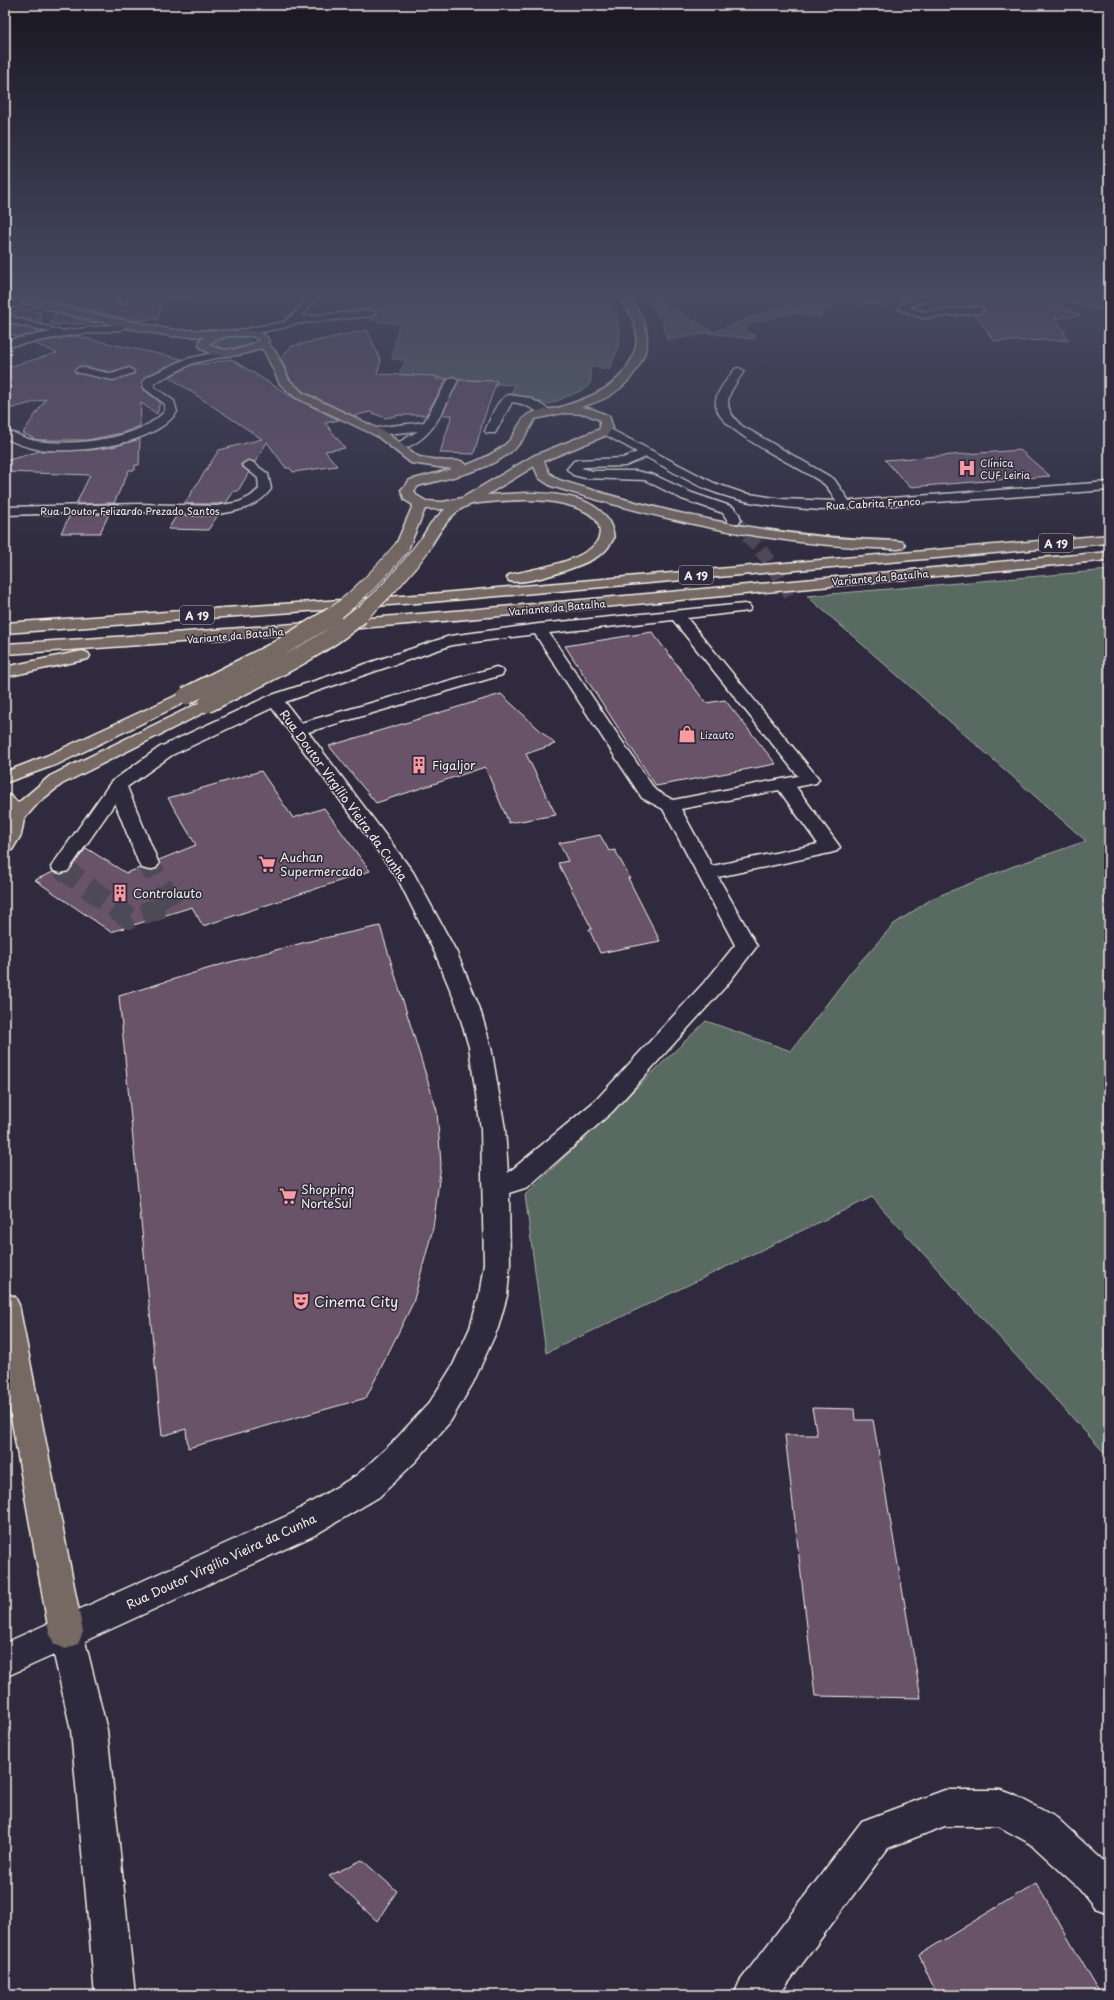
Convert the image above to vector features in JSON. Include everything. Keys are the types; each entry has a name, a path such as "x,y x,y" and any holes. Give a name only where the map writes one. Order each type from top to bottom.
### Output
{"main road":[{"path":"290,387 299,395 375,431 399,446 415,460 452,465 484,462"},
{"path":"599,415 600,408 608,392 613,387"},
{"path":"562,410 608,392"},
{"path":"15,817 33,798 56,780 292,660 355,620 401,578 436,526 463,502 537,459 606,431 608,427 605,418 588,411 562,410 547,412 531,417 509,449 484,462 414,483 410,486 408,493 411,498 420,503 436,505 463,502 533,496 578,504 601,518 608,530 606,540 601,548 587,558 537,574 420,590 389,600"},
{"path":"537,459 543,475 555,483 640,508 734,530 788,539 840,544 878,545 942,543 1003,548"},
{"path":"414,483 415,460"},
{"path":"5,778 52,760 186,696 285,646 319,627 368,588 394,560 412,526 420,503"},
{"name":"Variante da Batalha","path":"5,628 389,600 1109,539"},
{"name":"Variante da Batalha","path":"5,649 181,639 475,615 1109,556"},
{"path":"5,672 62,660 181,639"},
{"path":"5,800 10,804 15,817 13,836 5,846"},
{"path":"5,1305 66,1632"}],"street":[{"path":"5,434 37,445 65,446 105,442 143,432 164,420 171,412 170,403 149,387"},
{"path":"399,446 417,438 426,430 449,387"},
{"path":"728,387 721,399 720,406 727,418 738,428 830,482 839,493 845,505"},
{"path":"491,431 505,402 509,398 526,400 547,412"},
{"path":"375,431 408,429 428,425"},
{"name":"Rua Cabrita Franco","path":"606,431 699,481 741,496 788,504 845,505 1109,486"},
{"path":"561,449 596,448"},
{"name":"Rua Cabrita Franco","path":"614,449 647,452"},
{"path":"647,452 625,462 584,463 578,464 573,469 579,472 591,474 649,476 676,491 728,510 732,514 734,520"},
{"name":"Rua Doutor Felizardo Prezado Santos","path":"5,512 89,508 218,510 231,508 254,500 265,489 264,477 248,465"},
{"path":"61,867 117,786 166,751 275,700 450,641 676,614 744,608"},
{"path":"670,806 810,779 676,614"},
{"path":"496,1187 519,1180 604,1106 718,981 746,946 670,806 648,794 539,630"},
{"path":"296,730 496,672"},
{"name":"Rua Doutor Virgílio Vieira da Cunha","path":"5,1660 302,1525 368,1486 404,1452 440,1412 463,1374 484,1328 493,1296 496,1264 496,1187 493,1129 480,1047 468,1006 446,953 406,876 275,700"},
{"path":"707,873 830,847 784,784"},
{"path":"117,786 149,864"},
{"path":"66,1632 89,1730 115,1995"},
{"path":"754,1995 875,1834 945,1808 1001,1808 1044,1831 1093,1876 1109,1894"}],"green space":[{"path":"514,387 587,387 550,404 542,403 511,392"},
{"path":"1109,570 1109,1458 872,1197 546,1353 525,1195 706,1021 791,1051 851,972 894,924 933,898 1014,866 1086,841 807,596"}],"building":[{"path":"5,387 143,387 160,402 157,414 141,403 140,426 122,433 87,440 37,440 23,433 46,399 5,410"},
{"path":"185,387 277,387 294,398 339,420 325,423 345,448 325,451 337,466 293,472 290,468 286,468 267,442 255,462 248,460 241,464 241,466 249,472 238,491 234,491 226,503 184,504 219,450 262,439"},
{"path":"299,387 442,387 426,415 400,415 385,418 370,412 354,416 304,392"},
{"path":"455,387 495,387 483,421 474,454 440,453 452,415 442,415"},
{"path":"140,439 139,465 135,465 135,470 129,470 114,503 76,504 90,475 5,472 5,461 40,451 92,450 113,447"},
{"name":"Clínica CUF Leiria","path":"1020,450 1050,476 910,487 885,460"},
{"path":"109,514 100,533 61,533 70,515"},
{"path":"177,515 218,515 208,530 168,529"},
{"name":"Lizauto","path":"652,632 706,703 725,700 776,764 656,786 565,646"},
{"name":"Figaljor","path":"501,694 555,744 526,754 556,815 509,823 485,767 376,803 329,746"},
{"path":"261,771 293,818 324,808 370,871 203,926 192,907 111,932 35,880 53,872 61,874 68,872 86,848 126,873 140,868 149,871 156,869 160,865 159,860 196,845 168,798"},
{"path":"600,835 609,851 615,850 660,941 600,953 589,929 592,929 558,863 568,861 559,843"},
{"name":"Shopping NorteSul","path":"380,926 437,1111 441,1164 433,1228 413,1303 366,1398 188,1448 186,1429 162,1436 119,996 223,964 306,942"},
{"path":"812,1408 854,1409 855,1420 873,1420 921,1698 815,1696 785,1435 817,1435"},
{"path":"362,1860 397,1891 377,1921 329,1876"},
{"path":"1036,1883 1101,1995 937,1995 919,1955"}],"tunnel":[{"path":"734,520 768,559 794,600"},
{"path":"61,867 129,918 173,905 149,864"}],"place":[{"name":"Clínica CUF Leiria","path":"967,468"},
{"name":"Lizauto","path":"687,734"},
{"name":"Figaljor","path":"419,765"},
{"name":"Auchan Supermercado","path":"267,864"},
{"name":"Controlauto","path":"120,893"},
{"name":"Shopping NorteSul","path":"288,1196"},
{"name":"Cinema City","path":"301,1301"}]}
